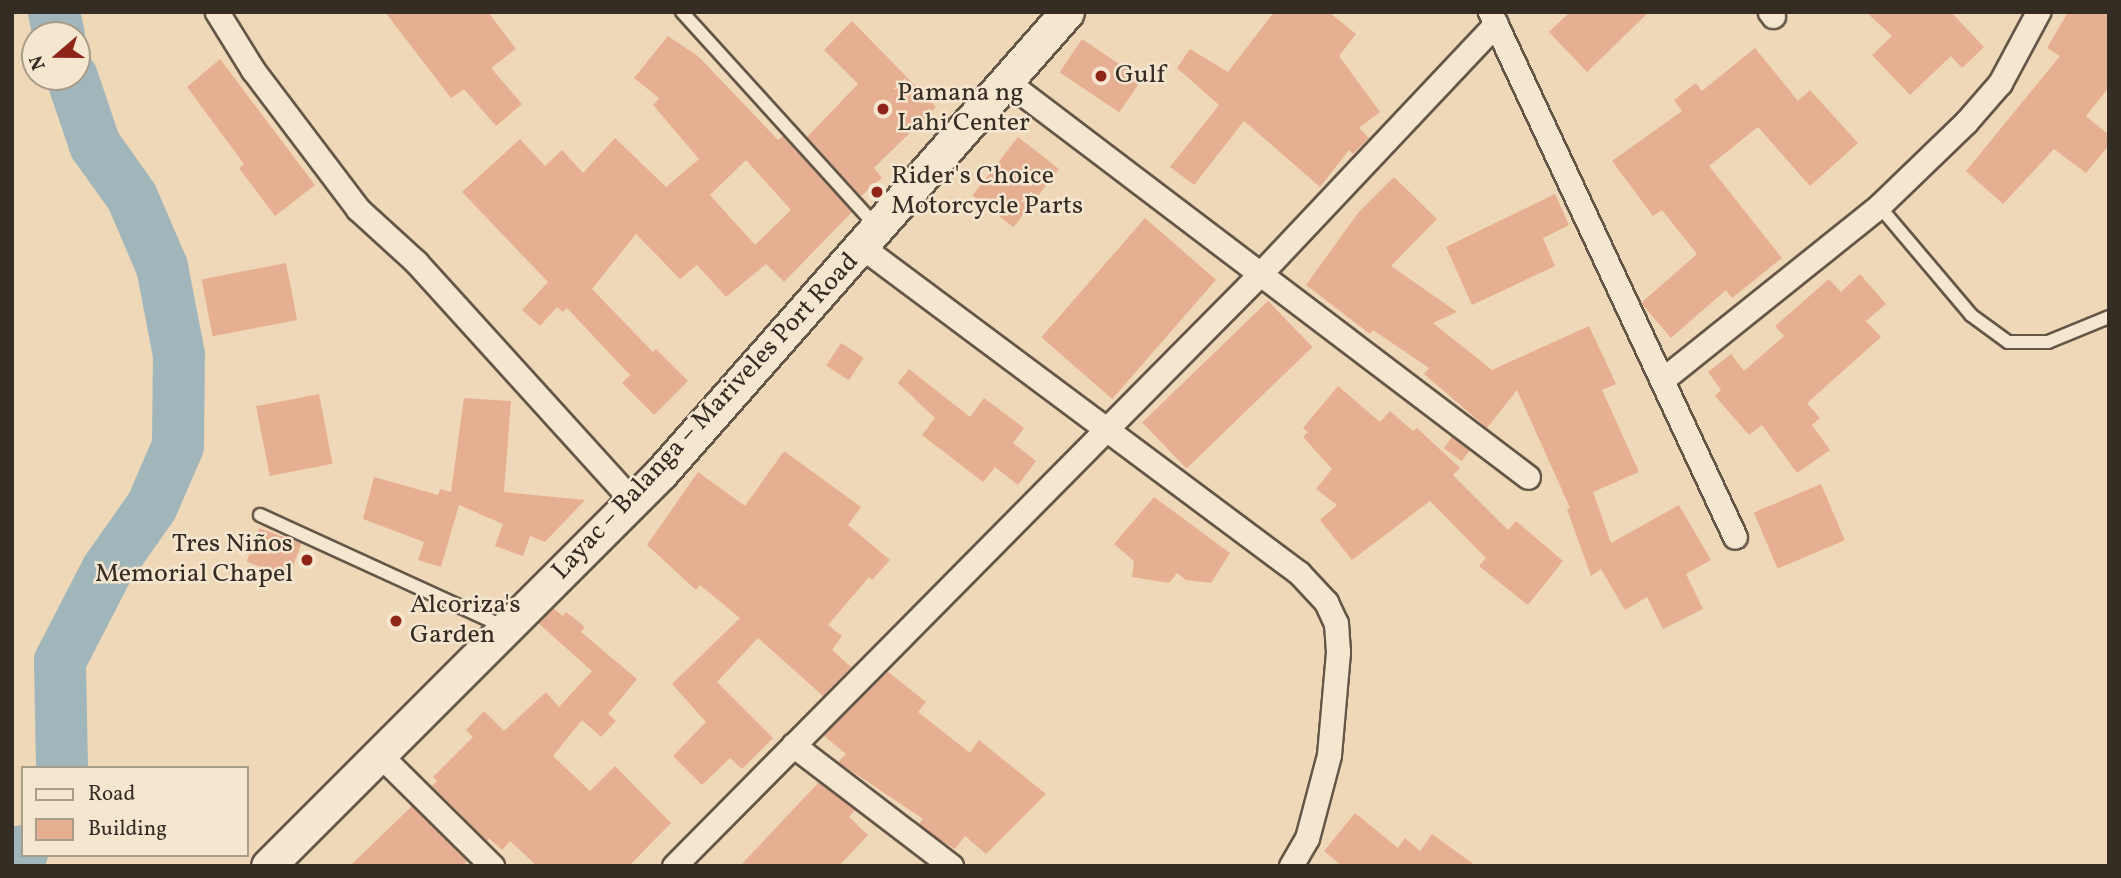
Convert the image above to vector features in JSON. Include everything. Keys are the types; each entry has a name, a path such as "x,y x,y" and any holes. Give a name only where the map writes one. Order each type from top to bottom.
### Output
{"main road":[{"name":"Layac – Balanga – Mariveles Port Road","path":"268,866 634,502 1068,12"}],"street":[{"path":"216,12 253,70 358,209 416,262 634,502"},
{"path":"1662,380 1879,206 1986,102 2013,63 2038,12"},
{"path":"674,866 1260,274 1494,16 1735,537"},
{"path":"1006,81 1528,477"},
{"path":"870,237 1105,430 1299,573 1332,613 1338,652 1329,755 1317,808 1299,863"},
{"path":"793,745 951,866"},
{"path":"380,755 492,866"}],"lane":[{"path":"681,12 870,237"},
{"path":"1879,206 1971,314 2008,342 2048,342 2109,317"},
{"path":"260,515 508,629"}],"building":[{"path":"385,12 488,12 516,49 491,68 522,104 496,126 464,89 451,98"},
{"path":"1274,12 1329,12 1356,34 1339,56 1380,112 1359,128 1369,138 1353,154 1349,150 1320,187 1244,121 1194,185 1170,167 1219,105 1177,68 1190,49 1228,72"},
{"path":"1570,12 1649,12 1587,72 1549,32"},
{"path":"1866,12 1951,12 1984,47 1962,68 1951,56 1910,95 1872,55 1892,36"},
{"path":"2068,12 2109,12 2109,87 2086,116 2109,135 2109,145 2086,173 2054,149 2003,204 1966,171 2060,56 2047,48"},
{"path":"852,21 936,107 874,168 882,178 861,196 807,137 858,84 824,50"},
{"path":"668,36 699,57 778,140 783,136 852,212 784,282 766,264 726,297 697,265 680,279 636,234 592,289 653,352 656,349 688,381 654,415 622,383 630,375 567,308 563,312 557,307 540,326 522,310 548,282 462,192 520,139 545,166 562,150 583,173 615,138 666,187 699,159 653,105 659,98 634,78","holes":["746,160 791,210 755,245 710,195"]},
{"name":"Gulf","path":"1082,39 1142,79 1119,112 1060,72"},
{"path":"1755,48 1798,101 1810,90 1858,143 1810,186 1758,127 1709,166 1782,258 1732,298 1726,290 1671,338 1641,303 1697,254 1662,210 1653,216 1612,161 1682,111 1674,100 1696,83 1702,91"},
{"path":"220,59 315,185 275,216 239,168 244,164 187,87"},
{"path":"1018,137 1059,169 1013,227 972,195"},
{"path":"1394,177 1437,219 1391,266 1457,312 1433,323 1492,370 1589,326 1616,384 1602,390 1639,472 1593,492 1611,543 1679,505 1711,560 1686,574 1703,609 1663,629 1647,597 1625,610 1601,569 1591,576 1567,509 1570,508 1517,390 1487,428 1424,374 1429,368 1373,330 1370,334 1306,285 1358,213"},
{"path":"1555,194 1569,225 1543,238 1555,266 1472,305 1446,247"},
{"path":"1145,218 1216,280 1112,399 1041,337"},
{"path":"286,263 297,320 213,336 202,279"},
{"path":"1860,274 1886,304 1866,321 1881,337 1807,403 1820,418 1812,425 1830,450 1797,473 1762,425 1749,435 1715,396 1721,390 1708,372 1731,354 1744,371 1784,336 1775,326 1829,279 1841,292"},
{"path":"1268,301 1312,347 1187,469 1142,423"},
{"path":"841,343 864,358 849,380 826,366"},
{"path":"909,369 970,417 984,398 1024,428 1013,443 1036,461 1018,485 995,467 983,482 922,435 935,418 898,383"},
{"path":"1338,386 1380,422 1390,411 1413,431 1417,428 1460,468 1453,475 1508,530 1516,521 1563,561 1528,605 1479,566 1486,558 1430,501 1352,560 1320,520 1337,505 1316,489 1332,469 1303,437 1308,432 1303,428"},
{"path":"319,394 333,464 270,476 256,406"},
{"path":"464,398 511,401 504,492 585,500 545,542 530,536 523,556 495,546 503,524 459,505 441,567 418,560 424,542 363,519 374,477 438,495 440,489 451,492"},
{"path":"1452,437 1470,450 1462,461 1444,448"},
{"path":"784,451 861,507 848,525 890,560 872,580 869,577 828,625 842,636 832,650 851,667 823,696 758,638 717,682 773,738 742,769 730,758 702,785 673,756 706,722 672,684 740,618 700,585 696,590 647,545 698,472 745,506"},
{"path":"1821,484 1845,540 1778,569 1754,513"},
{"path":"1154,497 1230,553 1211,583 1186,580 1177,573 1169,583 1132,577 1134,561 1114,544"},
{"path":"259,528 301,543 289,577 247,562"},
{"path":"553,608 563,616 566,612 585,627 581,632 637,679 608,714 616,721 601,737 582,720 553,756 590,791 615,766 671,823 629,866 537,866 510,841 502,850 489,838 487,841 432,786 437,781 433,777 473,737 466,730 484,711 504,731 546,692 559,707 592,671 538,623"},
{"path":"887,671 926,702 918,712 970,753 979,740 1046,794 986,854 965,836 955,849 937,838 919,824 923,819 838,762 846,754 823,735"},
{"path":"819,782 855,810 849,817 868,835 839,866 740,866"},
{"path":"412,806 467,861 463,866 350,866"},
{"path":"1355,813 1398,848 1405,838 1420,851 1432,834 1476,866 1342,866 1324,851"}],"waterway":[{"path":"54,12 56,21"},
{"path":"62,766 60,661 107,570 152,506 178,446 179,355 162,267 132,197 95,145 77,91"},
{"path":"12,853 21,851"}],"place":[{"name":"Gulf","path":"1101,76"},
{"name":"Pamana ng Lahi Center","path":"883,109"},
{"name":"Rider's Choice Motorcycle Parts","path":"877,192"},
{"name":"Tres Niños Memorial Chapel","path":"307,560"},
{"name":"Alcoriza's Garden","path":"396,621"}]}
